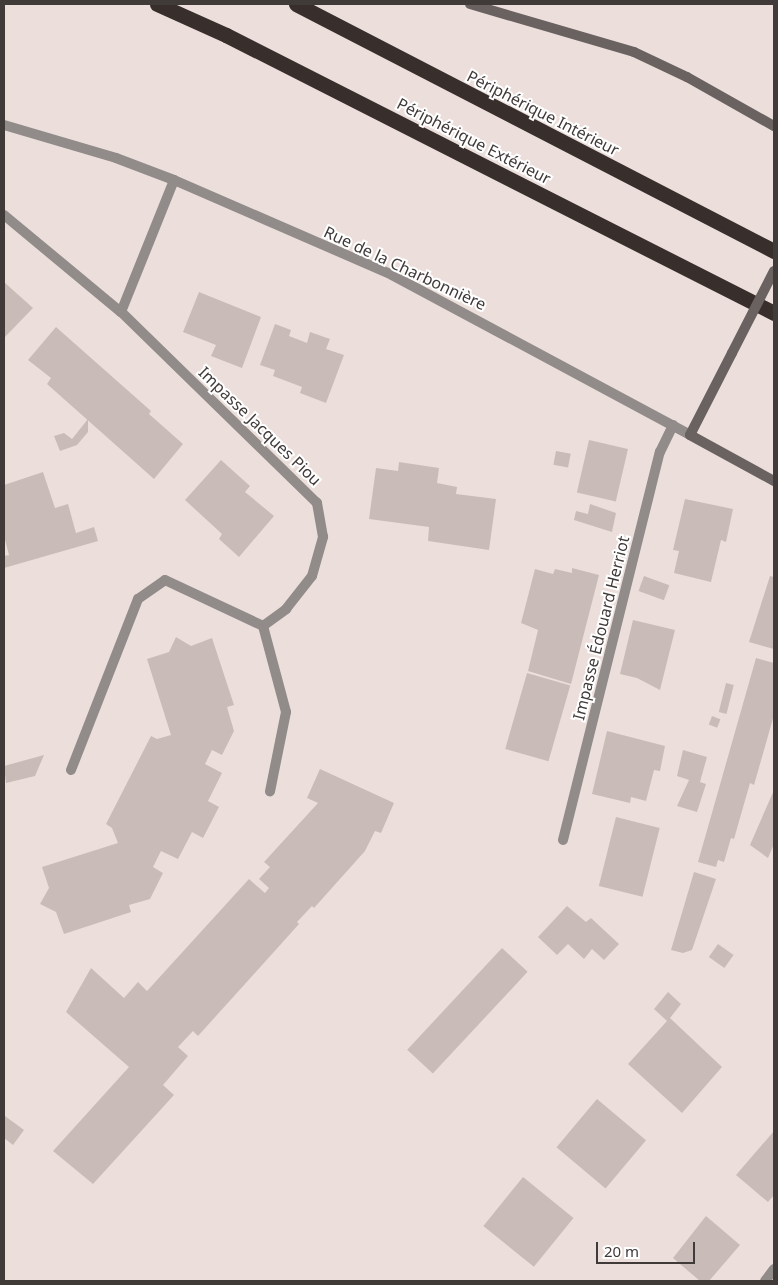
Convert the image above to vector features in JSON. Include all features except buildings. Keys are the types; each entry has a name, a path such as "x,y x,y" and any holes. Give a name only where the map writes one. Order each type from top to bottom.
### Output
{"highway":[{"name":"Périphérique Extérieur","path":"157,4 226,35 774,313"},
{"name":"Périphérique Intérieur","path":"296,4 774,251"}],"street":[{"path":"470,4 634,52 688,77 774,126"},
{"name":"Rue de la Charbonnière","path":"4,126 116,158 174,180 392,275 774,480"},
{"path":"121,312 174,180"},
{"name":"Impasse Jacques Piou","path":"4,215 121,312 317,503 323,538 312,576 286,609 263,626"},
{"path":"690,435 774,272"},
{"name":"Impasse Édouard Herriot","path":"564,840 660,452 673,425"},
{"path":"71,770 138,599 165,580 263,626 286,712 270,791"},
{"path":"765,1281 774,1269"}]}
